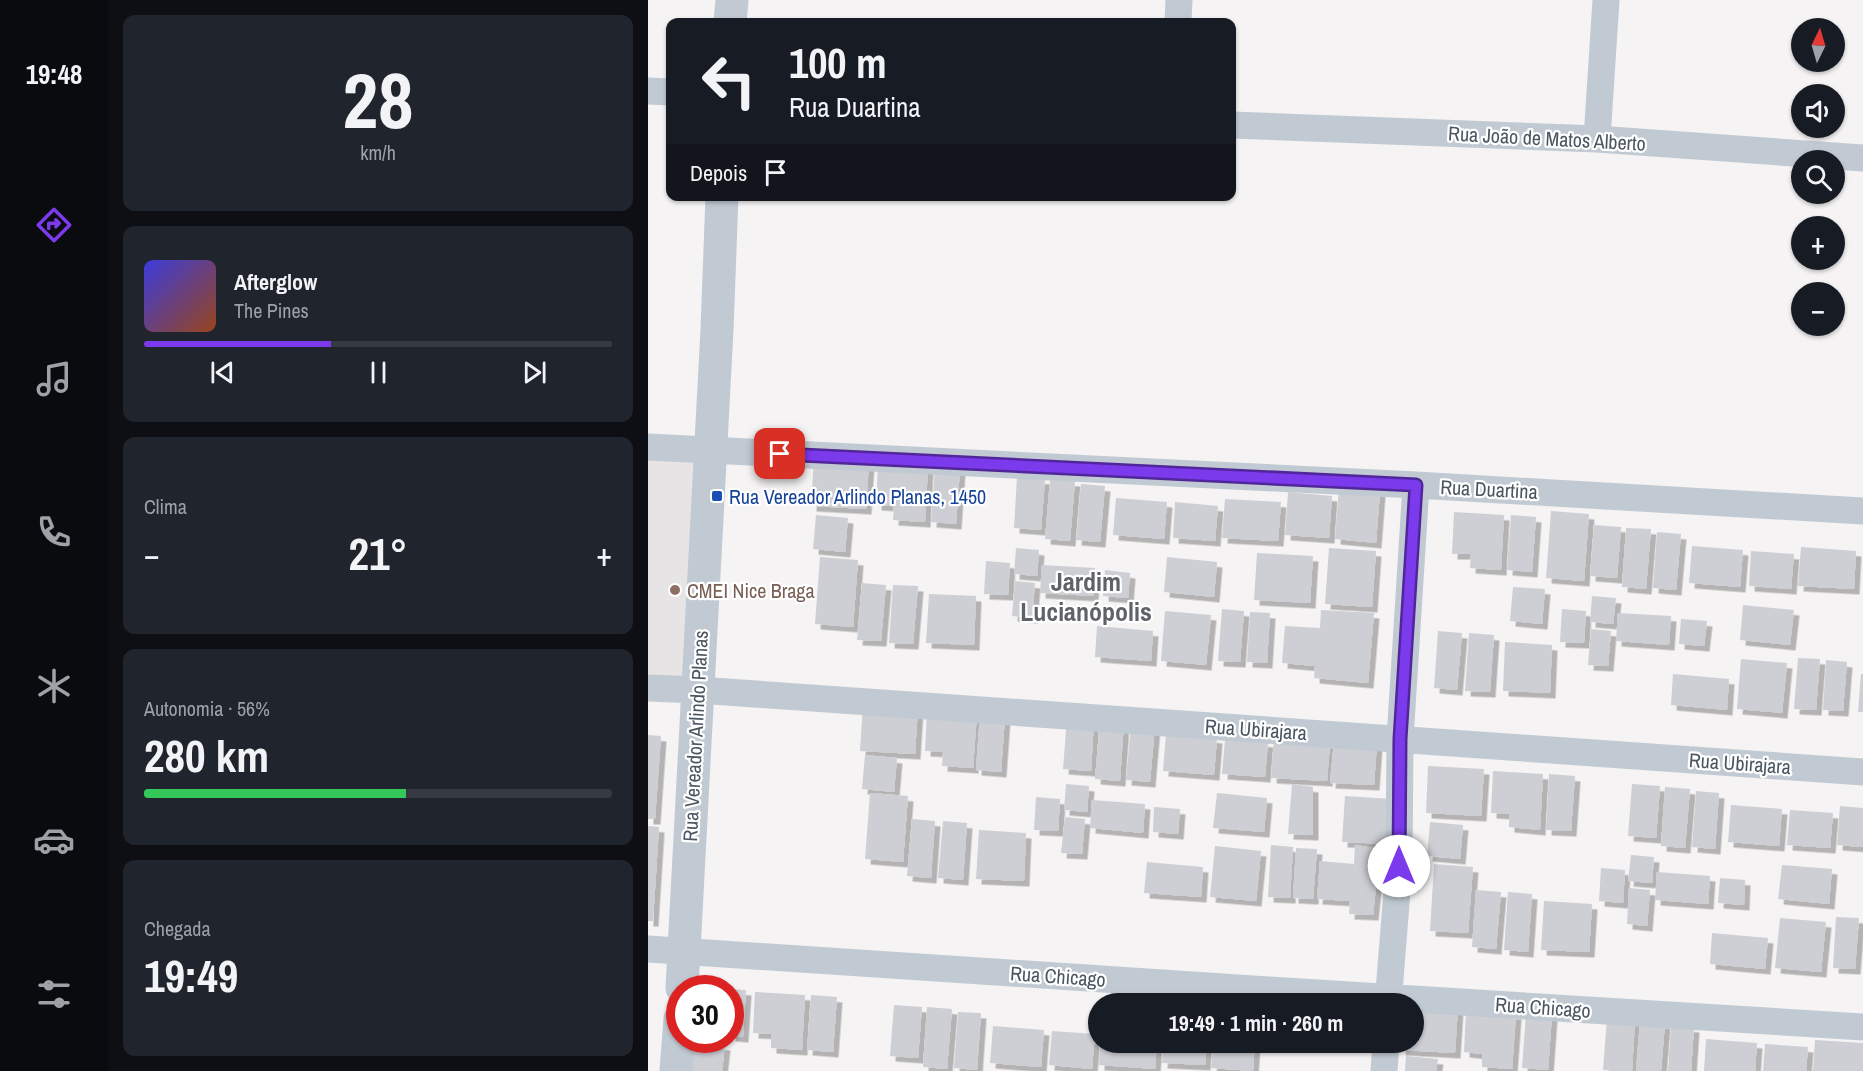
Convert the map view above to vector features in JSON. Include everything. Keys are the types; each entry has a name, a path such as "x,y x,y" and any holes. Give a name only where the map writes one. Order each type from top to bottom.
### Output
{"street":[{"path":"730,18 732,0"},
{"path":"1178,18 1179,0"},
{"path":"1597,139 1606,0"},
{"path":"648,90 666,92"},
{"name":"Rua João de Matos Alberto","path":"1236,125 1597,139 1863,158"},
{"name":"Rua Vereador Arlindo Planas","path":"683,975 722,201"},
{"name":"Rua Duartina","path":"648,447 1416,485 1863,511"},
{"path":"1390,993 1399,866 1400,739 1416,485"},
{"name":"Rua Ubirajara","path":"648,688 1863,772"},
{"name":"Rua Chicago","path":"648,949 1288,993"},
{"name":"Rua Chicago","path":"1424,1002 1863,1027"},
{"path":"676,1071 677,1053"},
{"path":"1384,1071 1385,1053"}],"shaded area":[{"name":"CMEI Nice Braga","path":"648,446 710,451 698,690 648,688"}],"building":[{"path":"814,458 869,461 866,509 811,506"},
{"path":"878,464 928,467 925,522 893,520 894,506 876,505"},
{"path":"935,467 960,469 956,524 931,522"},
{"path":"1017,477 1045,479 1041,530 1014,528"},
{"path":"1050,480 1075,481 1070,541 1045,539"},
{"path":"1081,484 1105,486 1100,542 1076,540"},
{"path":"1339,487 1380,491 1376,543 1335,539"},
{"path":"1288,492 1332,496 1329,538 1285,535"},
{"path":"1116,498 1167,502 1164,539 1113,535"},
{"path":"1225,499 1281,502 1278,541 1222,538"},
{"path":"1175,502 1218,506 1215,541 1173,538"},
{"path":"1551,511 1589,514 1584,581 1546,578"},
{"path":"1454,512 1504,515 1501,570 1470,568 1471,554 1452,554"},
{"path":"816,515 848,518 845,552 813,549"},
{"path":"1511,515 1536,517 1532,572 1507,570"},
{"path":"1594,525 1621,527 1617,578 1590,576"},
{"path":"1626,528 1651,529 1646,589 1622,587"},
{"path":"1657,532 1681,534 1676,590 1653,588"},
{"path":"1692,546 1743,550 1740,587 1689,583"},
{"path":"1801,547 1856,551 1854,589 1798,586"},
{"path":"1016,548 1039,550 1037,576 1014,574"},
{"path":"1329,548 1376,551 1372,607 1325,604"},
{"path":"1751,551 1794,554 1791,589 1749,586"},
{"path":"1257,553 1313,556 1310,603 1254,600"},
{"path":"820,557 858,560 853,627 815,624"},
{"path":"1167,557 1217,562 1214,597 1164,592"},
{"path":"986,561 1010,563 1008,595 984,594"},
{"path":"1042,565 1095,568 1093,596 1040,593"},
{"path":"1105,570 1130,573 1128,598 1103,596"},
{"path":"1015,581 1035,583 1032,618 1012,616"},
{"path":"862,583 886,585 881,641 857,640"},
{"path":"893,585 918,586 913,644 889,643"},
{"path":"1513,587 1545,589 1542,624 1510,621"},
{"path":"929,594 976,596 974,645 926,643"},
{"path":"1592,596 1616,598 1613,624 1590,622"},
{"path":"1743,605 1794,610 1790,645 1740,640"},
{"path":"1222,609 1244,611 1240,662 1218,661"},
{"path":"1562,609 1586,611 1584,643 1560,642"},
{"path":"1321,610 1374,613 1368,683 1314,678 1315,666 1282,663 1285,626 1320,628"},
{"path":"1165,611 1211,615 1206,665 1161,661"},
{"path":"1250,612 1270,613 1267,663 1247,662"},
{"path":"1618,613 1671,616 1669,645 1616,641"},
{"path":"1681,619 1707,621 1704,646 1679,644"},
{"path":"1097,626 1153,631 1151,661 1095,657"},
{"path":"1591,629 1611,631 1608,666 1588,665"},
{"path":"1438,631 1462,633 1457,690 1434,688"},
{"path":"1469,633 1494,635 1490,692 1465,691"},
{"path":"1505,642 1552,645 1550,693 1503,691"},
{"path":"1798,658 1820,659 1816,710 1794,709"},
{"path":"1741,659 1787,663 1782,713 1737,709"},
{"path":"1826,660 1847,662 1843,711 1823,710"},
{"path":"1673,674 1729,679 1727,710 1671,705"},
{"path":"1861,674 1863,674 1863,712 1858,712"},
{"path":"863,703 918,707 915,754 860,751"},
{"path":"927,710 977,713 973,768 942,766 943,752 925,751"},
{"path":"980,715 1005,717 1001,772 976,770"},
{"path":"1067,718 1094,720 1091,771 1063,769"},
{"path":"1100,720 1124,722 1120,781 1095,779"},
{"path":"1131,724 1155,725 1150,782 1126,780"},
{"path":"1166,734 1217,738 1214,775 1163,771"},
{"path":"648,735 661,736 655,819 648,819"},
{"path":"1225,739 1268,742 1265,777 1222,774"},
{"path":"1274,739 1330,743 1327,781 1271,778"},
{"path":"1334,741 1377,743 1374,785 1330,783"},
{"path":"865,755 897,758 894,792 862,789"},
{"path":"1428,766 1484,769 1481,816 1426,813"},
{"path":"1493,771 1543,774 1540,830 1509,827 1509,814 1491,813"},
{"path":"1549,774 1575,776 1571,831 1546,830"},
{"path":"1066,784 1089,786 1087,812 1064,810"},
{"path":"1292,784 1313,787 1313,835 1288,834"},
{"path":"1632,784 1660,786 1656,838 1628,836"},
{"path":"1665,787 1690,789 1685,848 1661,846"},
{"path":"1696,791 1719,793 1715,849 1692,847"},
{"path":"870,793 908,796 903,862 865,859"},
{"path":"1217,793 1267,798 1264,832 1213,828"},
{"path":"1345,796 1392,799 1388,844 1342,842"},
{"path":"1036,797 1060,799 1058,831 1034,830"},
{"path":"1092,800 1145,804 1143,833 1090,828"},
{"path":"1731,805 1782,809 1779,846 1728,842"},
{"path":"1840,806 1863,808 1863,847 1837,845"},
{"path":"1154,807 1180,809 1178,834 1153,832"},
{"path":"1790,810 1833,813 1830,848 1787,845"},
{"path":"1065,817 1085,819 1082,854 1061,853"},
{"path":"912,819 935,821 931,878 907,876"},
{"path":"943,821 967,823 963,880 938,878"},
{"path":"1430,822 1463,825 1460,859 1427,856"},
{"path":"648,826 659,827 653,921 648,921"},
{"path":"979,830 1026,833 1024,881 976,879"},
{"path":"1271,845 1293,847 1290,898 1268,897"},
{"path":"1355,845 1380,849 1373,915 1349,914 1350,901 1317,899 1320,861 1354,864"},
{"path":"1215,846 1261,851 1256,901 1210,897"},
{"path":"1296,848 1317,849 1313,899 1293,898"},
{"path":"1631,855 1654,857 1652,883 1628,881"},
{"path":"1147,862 1203,867 1201,897 1144,893"},
{"path":"1434,864 1473,867 1468,933 1430,931"},
{"path":"1782,865 1832,869 1829,904 1778,899"},
{"path":"1601,868 1625,870 1623,903 1599,901"},
{"path":"1657,872 1710,876 1708,904 1655,900"},
{"path":"1720,878 1745,880 1744,905 1718,903"},
{"path":"1629,888 1650,890 1647,926 1627,924"},
{"path":"1476,890 1501,892 1496,949 1472,947"},
{"path":"1508,892 1532,894 1528,952 1504,950"},
{"path":"1544,901 1592,904 1589,952 1541,950"},
{"path":"1836,917 1859,918 1855,969 1833,968"},
{"path":"1780,918 1826,922 1821,972 1775,968"},
{"path":"1712,933 1768,938 1765,969 1710,964"},
{"path":"744,990 746,990 744,1021"},
{"path":"755,992 805,995 802,1050 771,1048 771,1034 753,1033"},
{"path":"811,995 837,997 833,1052 807,1050"},
{"path":"894,1005 922,1007 918,1058 890,1056"},
{"path":"1424,1005 1458,1007 1455,1053 1424,1051"},
{"path":"927,1007 952,1009 947,1069 923,1067"},
{"path":"1466,1011 1516,1014 1512,1069 1482,1067 1482,1054 1464,1052"},
{"path":"958,1012 981,1013 977,1070 954,1068"},
{"path":"1526,1013 1552,1015 1548,1070 1522,1068"},
{"path":"1607,1018 1635,1020 1632,1071 1603,1070"},
{"path":"1640,1021 1665,1023 1661,1071 1636,1071"},
{"path":"1671,1025 1694,1027 1691,1071 1668,1071"},
{"path":"993,1026 1044,1030 1041,1067 990,1063"},
{"path":"1052,1031 1088,1034 1088,1053 1093,1053 1092,1069 1049,1065"},
{"path":"1706,1039 1757,1043 1755,1071 1704,1071"},
{"path":"1815,1040 1863,1043 1863,1071 1813,1071"},
{"path":"1765,1044 1808,1047 1806,1071 1763,1071"},
{"path":"691,1053 724,1053 722,1071 690,1071"},
{"path":"1100,1053 1156,1053 1155,1069 1099,1065"},
{"path":"1163,1053 1206,1053 1205,1065 1162,1063"},
{"path":"1213,1053 1254,1053 1253,1071 1211,1068"},
{"path":"1406,1056 1438,1059 1436,1071 1405,1071"}],"place":[{"name":"Rua Vereador Arlindo Planas, 1450","path":"717,496"},
{"name":"CMEI Nice Braga","path":"675,590"}],"district":[{"name":"Jardim Lucianópolis","path":"1086,596"}],"route":[{"path":"780,454 1416,485 1400,739 1399,866"}]}
